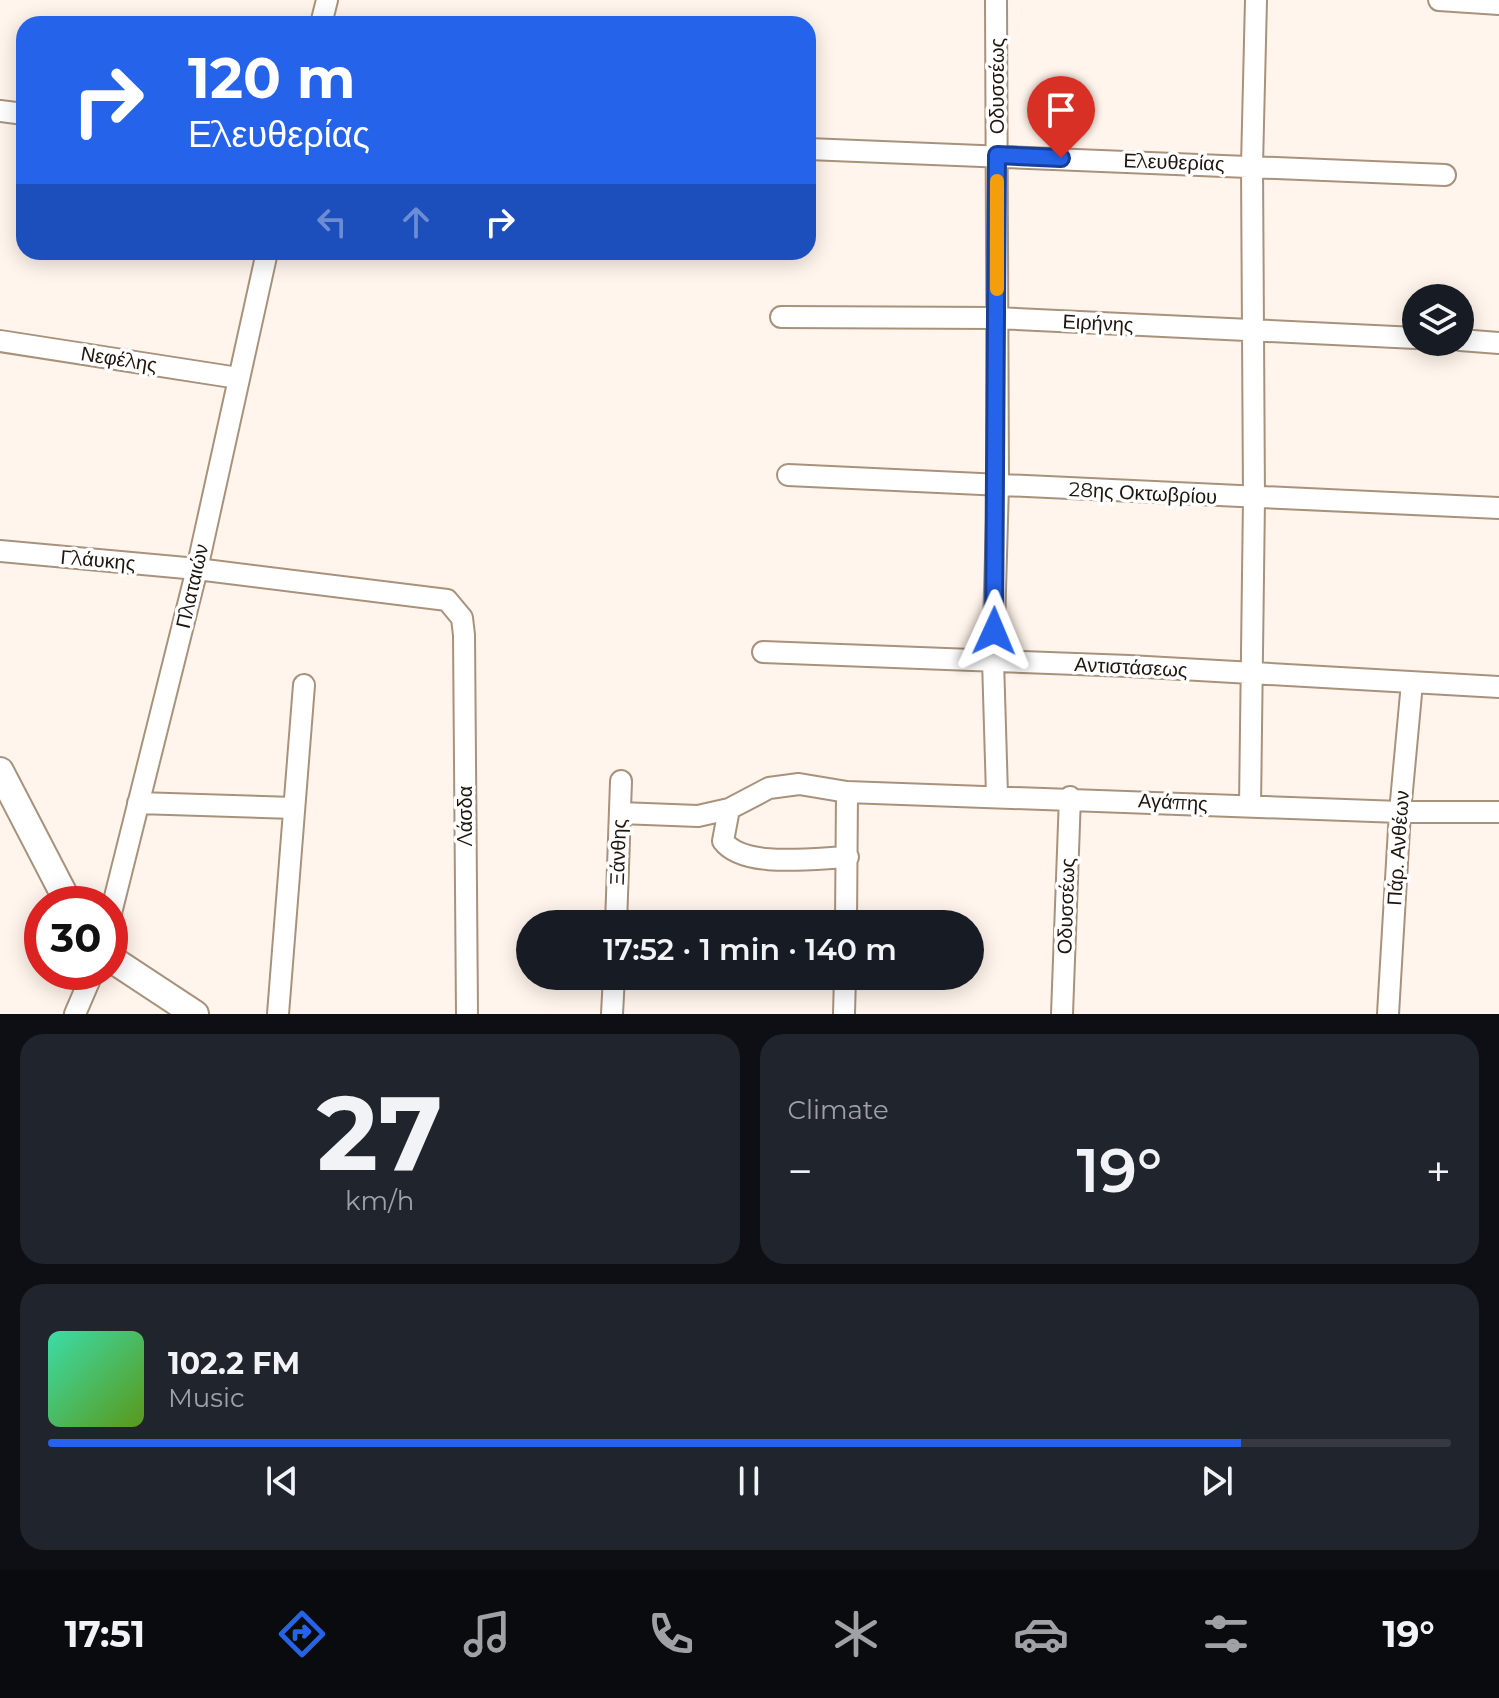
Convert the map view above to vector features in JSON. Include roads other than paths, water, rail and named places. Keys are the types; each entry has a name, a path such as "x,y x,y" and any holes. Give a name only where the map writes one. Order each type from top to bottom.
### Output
{"street":[{"name":"Οδυσσέως","path":"996,0 998,485 993,660 997,795"},
{"path":"1250,806 1254,499 1252,165 1256,0"},
{"path":"1439,0 1499,3"},
{"name":"Ελευθερίας","path":"816,149 1445,175"},
{"name":"Πλαταιών","path":"118,886 197,569 265,260"},
{"name":"Ειρήνης","path":"781,317 997,318 1402,337"},
{"name":"Νεφέλης","path":"0,341 238,378"},
{"path":"1474,341 1499,343"},
{"name":"28ης Οκτωβρίου","path":"788,475 1499,508"},
{"name":"Γλάυκης","path":"0,551 197,569 447,600 462,618"},
{"name":"Λάσδα","path":"462,618 467,1014"},
{"name":"Αντιστάσεως","path":"763,652 993,660 1499,687"},
{"name":"Πάρ. Ανθέων","path":"1388,1014 1400,812 1412,683"},
{"path":"278,1014 304,685"},
{"path":"0,771 7,800 58,886"},
{"name":"Ξάνθης","path":"617,910 621,781"},
{"name":"Αγάπης","path":"620,813 698,816 729,809 769,788 799,784 847,792 1070,797 1400,812 1499,812"},
{"path":"846,910 847,792"},
{"name":"Οδυσσέως","path":"1062,1014 1070,797"},
{"path":"138,803 294,808"},
{"path":"729,809 723,841 731,851 757,858 848,857"},
{"path":"128,970 195,1014"},
{"path":"75,1014 85,990"},
{"path":"612,1014 613,990"},
{"path":"844,1014 845,990"}]}
